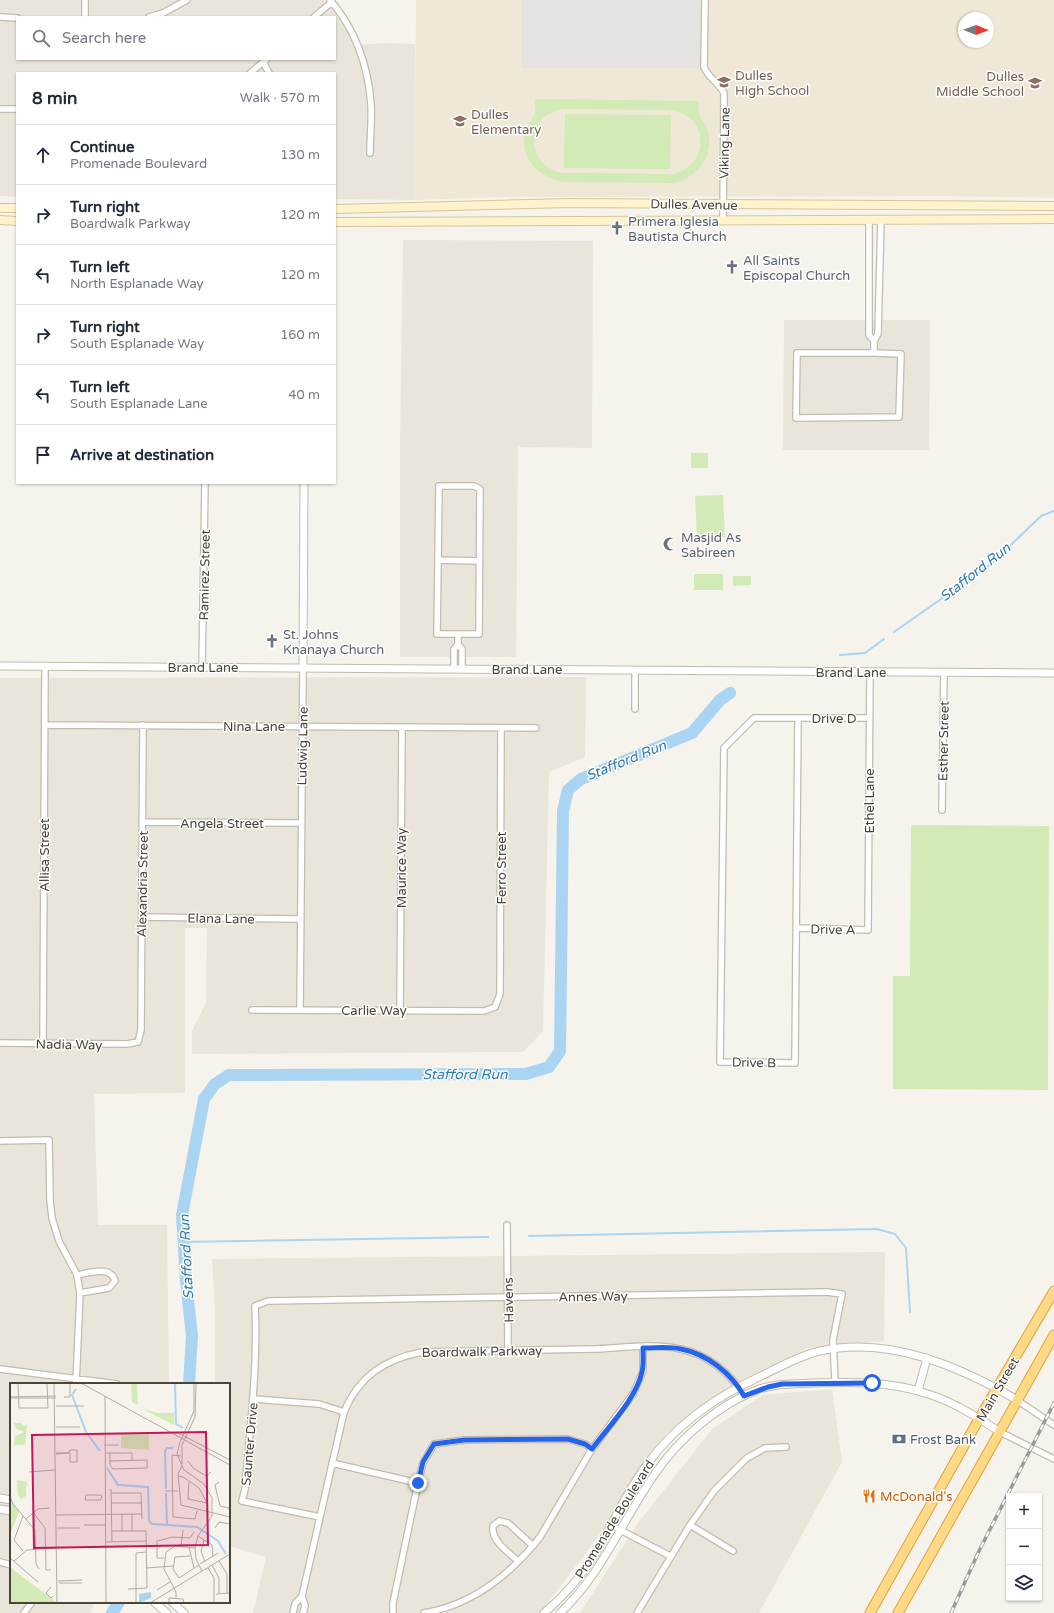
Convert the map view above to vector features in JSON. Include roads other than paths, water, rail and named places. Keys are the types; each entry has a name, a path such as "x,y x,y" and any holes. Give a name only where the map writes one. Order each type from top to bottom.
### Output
{"highway":[{"name":"Main Street","path":"870,1613 979,1419 1054,1291"},
{"name":"Main Street","path":"898,1613 1054,1335"}],"main road":[{"name":"Dulles Avenue","path":"336,209 499,204 1054,206"},
{"path":"0,208 16,208"},
{"name":"Dulles Avenue","path":"336,222 1054,219"},
{"path":"0,220 16,221"}],"street":[{"path":"85,0 85,16"},
{"path":"152,16 163,13 187,0"},
{"name":"Viking Lane","path":"705,0 704,67 708,76 720,86 724,93 723,221"},
{"path":"315,16 331,1 348,25 357,45 367,74 371,105 370,153"},
{"path":"0,17 16,18"},
{"path":"251,72 265,60 269,72"},
{"path":"0,109 16,109"},
{"path":"869,219 869,335 874,341"},
{"path":"874,353 874,341 878,334 881,219"},
{"path":"797,353 874,353 901,354 899,417 796,418 797,353"},
{"name":"Ramirez Street","path":"202,668 205,484"},
{"name":"Ludwig Lane","path":"300,1009 304,484"},
{"path":"439,486 474,486 480,489 480,561 479,634 437,634 439,486"},
{"path":"438,560 480,561"},
{"path":"458,634 458,644 462,649 462,669"},
{"path":"454,669 454,649 458,644"},
{"name":"Brand Lane","path":"0,666 1054,673"},
{"name":"Allisa Street","path":"43,1043 45,666"},
{"path":"635,709 636,670"},
{"name":"Ethel Lane","path":"868,930 870,672"},
{"name":"Esther Street","path":"942,810 944,672"},
{"name":"Drive B","path":"754,718 798,718 798,928 795,1063 720,1062 724,748 754,718"},
{"name":"Drive D","path":"798,718 869,718"},
{"name":"Nina Lane","path":"45,725 536,728"},
{"name":"Alexandria Street","path":"138,1042 141,1030 143,726"},
{"name":"Maurice Way","path":"400,1010 402,727"},
{"name":"Ferro Street","path":"496,1007 500,994 501,728"},
{"name":"Angela Street","path":"143,822 301,823"},
{"name":"Elana Lane","path":"142,917 300,919"},
{"name":"Drive A","path":"798,928 868,930"},
{"name":"Carlie Way","path":"252,1010 300,1009 484,1011 496,1007"},
{"name":"Nadia Way","path":"0,1043 127,1044 138,1042"},
{"path":"0,1141 49,1140 49,1192 52,1218 59,1241 77,1275 80,1293 76,1382"},
{"name":"Havens","path":"507,1225 508,1351"},
{"path":"77,1275 102,1271 109,1272 114,1276 115,1281 109,1288 80,1293"},
{"name":"Annes Way","path":"255,1306 268,1301 826,1292 842,1294 833,1349 835,1382"},
{"name":"Saunter Drive","path":"255,1306 256,1344 253,1399 245,1489 242,1501 320,1517"},
{"path":"424,1613 451,1606 476,1596 500,1579 533,1546 592,1449 633,1394 640,1381 643,1371 643,1348"},
{"name":"Boardwalk Parkway","path":"303,1613 304,1606 302,1596 344,1412 349,1400 373,1372 388,1361 404,1355 422,1352 643,1348 680,1349 694,1353 721,1368 738,1386 744,1396"},
{"name":"Promenade Boulevard","path":"544,1613 576,1581 593,1557 637,1479 661,1446 695,1414 738,1386 807,1354 833,1349 882,1349 926,1358 964,1371 997,1388 1054,1425"},
{"path":"918,1391 926,1358"},
{"path":"0,1369 76,1382 96,1383"},
{"name":"Promenade Boulevard","path":"560,1613 590,1580 645,1488 671,1453 704,1422 744,1396 761,1389 782,1384 835,1382 888,1384 918,1391 947,1401 1000,1432 1054,1459"},
{"path":"253,1399 319,1404 344,1412"},
{"path":"393,1613 393,1603 423,1462 434,1444 464,1440 568,1439 585,1444 592,1449"},
{"path":"638,1613 670,1556 714,1491 747,1458 765,1448 786,1447"},
{"path":"332,1463 418,1483"},
{"path":"0,1498 10,1500"},
{"path":"0,1509 10,1511"},
{"path":"518,1562 496,1539 492,1533 493,1526 499,1521 508,1523 533,1546"},
{"path":"611,1525 670,1556"},
{"path":"690,1525 733,1551"},
{"path":"0,1562 10,1565"},
{"name":"Boardwalk Parkway","path":"293,1613 295,1604 302,1596"},
{"path":"24,1613 31,1603"},
{"path":"155,1603 167,1613"},
{"path":"173,1603 184,1613"}],"waterway":[{"name":"Stafford Run","path":"894,632 991,564 1041,516 1054,511"},
{"name":"Stafford Run","path":"840,655 865,653 884,639"},
{"name":"Stafford Run","path":"189,1383 192,1336 186,1281 182,1215 204,1099 215,1084 229,1075 526,1074 549,1067 560,1051 563,811 568,790 581,779 692,733 720,700 730,693"},
{"path":"529,1236 877,1229 895,1234 906,1248 910,1312"},
{"path":"184,1242 488,1237"},
{"name":"Stafford Run","path":"112,1613 118,1603"}],"railway":[{"path":"951,1613 979,1551 1054,1403"}],"place":[{"name":"Dulles High School","path":"724,82"},
{"name":"Dulles Middle School","path":"1035,83"},
{"name":"Dulles Elementary","path":"460,121"},
{"name":"Primera Iglesia Bautista Church","path":"617,228"},
{"name":"All Saints Episcopal Church","path":"732,267"},
{"name":"Masjid As Sabireen","path":"670,544"},
{"name":"St. Johns Knanaya Church","path":"272,641"},
{"name":"Frost Bank","path":"899,1439"},
{"name":"McDonald's","path":"869,1496"}]}
